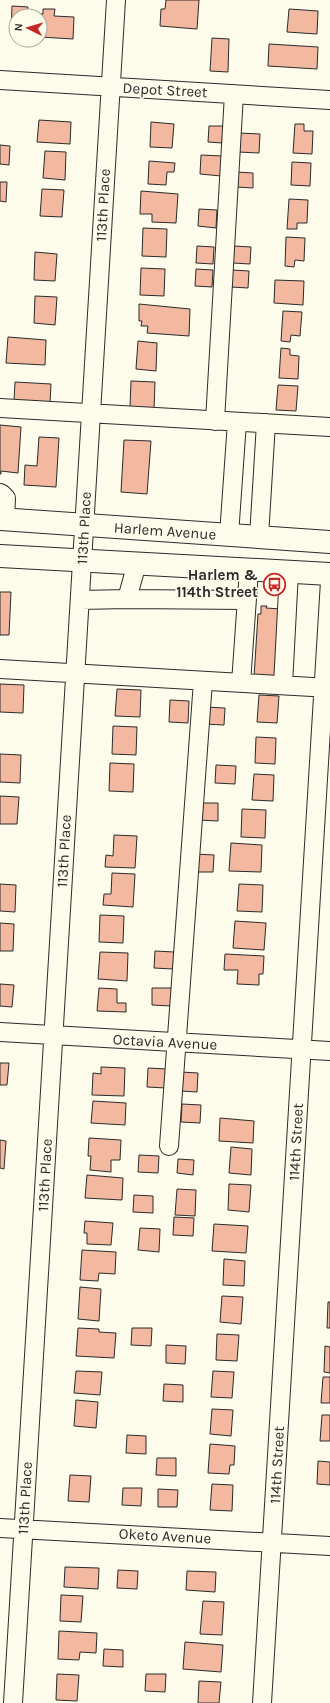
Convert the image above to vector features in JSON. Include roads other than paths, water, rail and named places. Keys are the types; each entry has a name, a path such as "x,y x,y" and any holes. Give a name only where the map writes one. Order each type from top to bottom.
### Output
{"main road":[{"name":"Harlem Avenue","path":"2,519 330,542"},
{"path":"0,556 330,574"}],"street":[{"name":"113th Place","path":"13,1703 116,0"},
{"name":"Depot Street","path":"0,80 330,100"},
{"path":"214,420 234,94"},
{"path":"0,408 330,427"},
{"path":"229,535 237,422"},
{"path":"259,537 266,423"},
{"path":"0,493 6,498 2,519"},
{"path":"127,599 137,564"},
{"path":"241,683 249,570"},
{"path":"283,685 289,572"},
{"name":"114th Street","path":"262,1703 302,1049 327,688 330,581"},
{"path":"80,600 247,600"},
{"path":"0,669 327,688"},
{"path":"169,1146 203,681"},
{"name":"Octavia Avenue","path":"0,1032 330,1051"},
{"name":"Oketo Avenue","path":"0,1528 330,1546"}],"place":[{"name":"Harlem & 114th Street","path":"274,584"}]}
